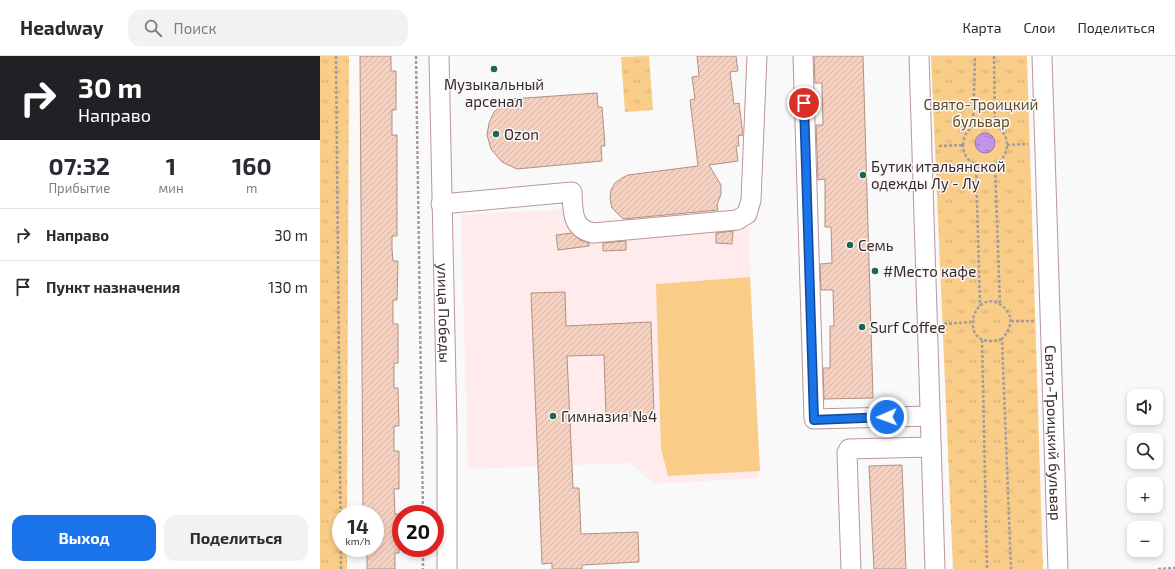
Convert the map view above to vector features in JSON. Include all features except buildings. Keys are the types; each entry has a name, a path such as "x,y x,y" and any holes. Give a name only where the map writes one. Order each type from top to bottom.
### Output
{"street":[{"name":"улица Победы","path":"439,56 447,429 447,569"},
{"path":"441,204 572,192 574,217 579,227 584,231 593,233 737,220 747,214 751,200 756,56"},
{"path":"803,56 814,420 930,416"},
{"path":"919,56 935,569"},
{"name":"Свято-Троицкий бульвар","path":"1042,56 1058,569"},
{"path":"851,569 848,453 850,449 931,447"}],"path":[{"path":"336,56 341,569"},
{"path":"416,56 423,505"},
{"path":"973,126 988,123 995,125 1004,133 1007,145 1004,156 995,165 982,167 976,165 966,157 963,145 964,138 973,126 975,56"},
{"path":"994,56 995,125"},
{"path":"922,146 963,145"},
{"path":"976,165 980,306"},
{"path":"995,165 1000,304"},
{"path":"990,302 1000,304 1008,311 1011,321 1009,331 1002,339 992,342 982,340 975,333 972,322 974,313 980,306 990,302"},
{"path":"1011,321 1050,320"},
{"path":"927,324 972,322"},
{"path":"1002,339 1011,569"},
{"path":"982,340 987,569"},
{"path":"423,557 424,569"},
{"path":"1158,569 1175,568"}],"shaded area":[{"path":"569,209 578,228 748,216 759,478 653,484 631,463 468,469 461,215"}],"green space":[{"path":"320,56 349,56 347,505 332,505 332,557 347,557 347,569 320,569"},
{"path":"649,56 653,110 625,112 621,57"},
{"name":"Свято-Троицкий бульвар","path":"931,56 1027,56 1043,569 953,569"},
{"path":"750,277 760,471 668,476 661,449 656,284"}],"water":[{"path":"985,133 992,136 995,143 992,150 985,153 978,150 975,143 978,136"}],"place":[{"name":"Музыкальный арсенал","path":"494,69"},
{"name":"Ozon","path":"496,134"},
{"name":"Бутик итальянской одежды Лу - Лу","path":"863,175"},
{"name":"Семь","path":"850,245"},
{"name":"#Место кафе","path":"875,271"},
{"name":"Surf Coffee","path":"862,327"},
{"name":"Гимназия №4","path":"553,416"}],"route":[{"path":"804,103 814,420 887,417"}]}
